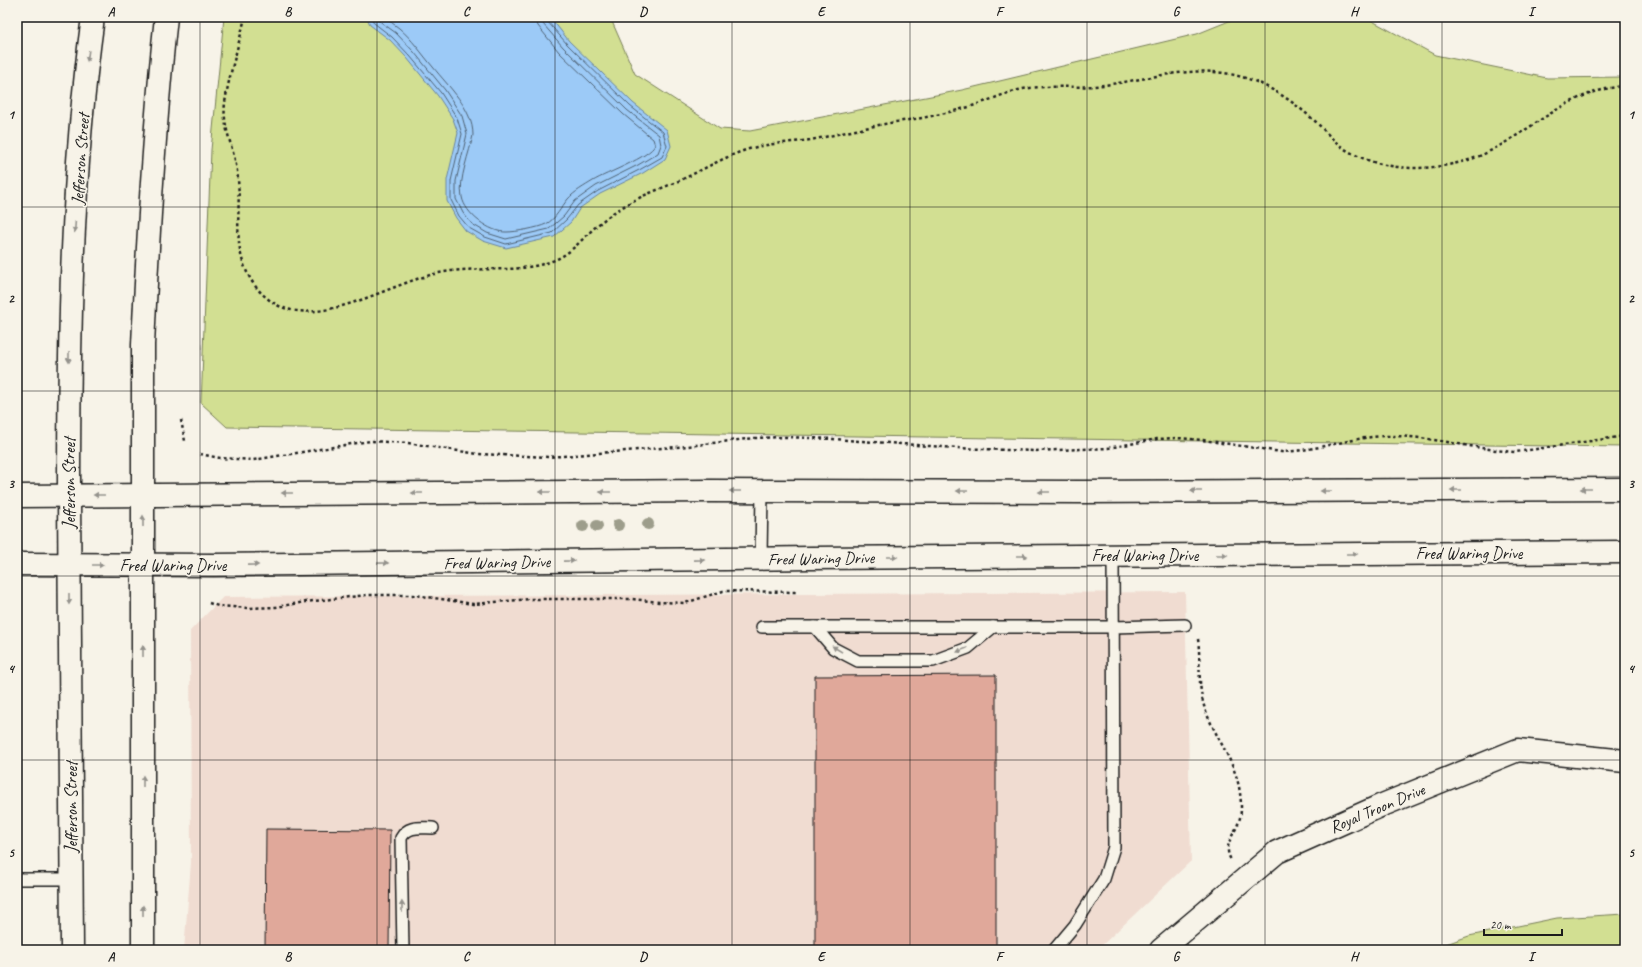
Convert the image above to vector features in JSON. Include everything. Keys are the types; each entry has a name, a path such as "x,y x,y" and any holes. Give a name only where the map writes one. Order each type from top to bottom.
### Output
{"main road":[{"name":"Jefferson Street","path":"72,950 69,564 70,342 72,259 86,69 93,17"},
{"path":"143,950 143,345 146,269 159,79 166,17"},
{"path":"17,496 762,491 1083,492 1625,489"},
{"name":"Fred Waring Drive","path":"17,564 214,565 761,558 1625,552"},
{"name":"Royal Troon Drive","path":"1161,950 1277,852 1380,806 1518,750 1625,761"},
{"path":"72,913 87,950"}],"lane":[{"path":"761,558 762,491"},
{"path":"1054,950 1075,925 1104,879 1114,847 1113,556"},
{"path":"762,627 1113,627 1185,625"},
{"path":"814,627 833,648 858,661 933,661 968,648 993,627"},
{"path":"403,950 401,838 404,832 410,828 433,828"},
{"path":"17,879 72,879"}],"path":[{"path":"245,17 226,101 224,118 238,178 238,237 242,260 249,277 260,293 273,303 290,310 303,312 342,305 378,294 408,281 442,272 514,270 551,261 564,255 583,240 600,222 623,206 650,192 748,149 817,138 964,109 1022,90 1046,87 1096,86 1183,72 1207,71 1224,73 1244,77 1272,89 1293,102 1337,144 1351,153 1369,161 1393,167 1420,168 1455,163 1479,157 1502,145 1557,109 1585,95 1604,88 1625,86"},
{"path":"180,420 185,441"},
{"path":"200,454 220,458 253,460 370,441 408,443 478,454 549,457 673,447 755,438 785,437 1027,451 1108,448 1156,439 1177,438 1203,440 1281,452 1294,452 1366,438 1397,436 1432,439 1516,452 1625,436"},
{"path":"209,603 218,606 248,608 276,607 367,595 415,595 473,604 530,599 632,599 685,603 723,591 798,592"},
{"path":"1185,625 1192,628 1196,632 1201,694 1206,710 1237,778 1240,793 1240,819 1228,841 1227,848 1229,856 1245,879"}],"shaded area":[{"path":"1185,592 1191,861 1097,950 184,950 191,863 190,631 223,597"}],"green space":[{"path":"224,17 610,17 635,74 720,129 750,131 962,90 1197,34 1239,17 1365,17 1435,55 1547,78 1625,77 1625,447 227,427 201,403 211,150"},
{"path":"1625,914 1625,950 1429,950 1469,936 1557,918"}],"water":[{"path":"367,17 550,17 569,41 633,103 667,130 671,146 665,159 643,173 600,194 580,208 571,222 554,237 506,248 483,241 466,231 456,218 447,201 447,180 458,133 453,119 438,96 407,58 390,40 370,25"}],"building":[{"path":"996,675 996,950 815,950 815,676"},
{"path":"266,829 390,830 389,950 265,950"}]}
